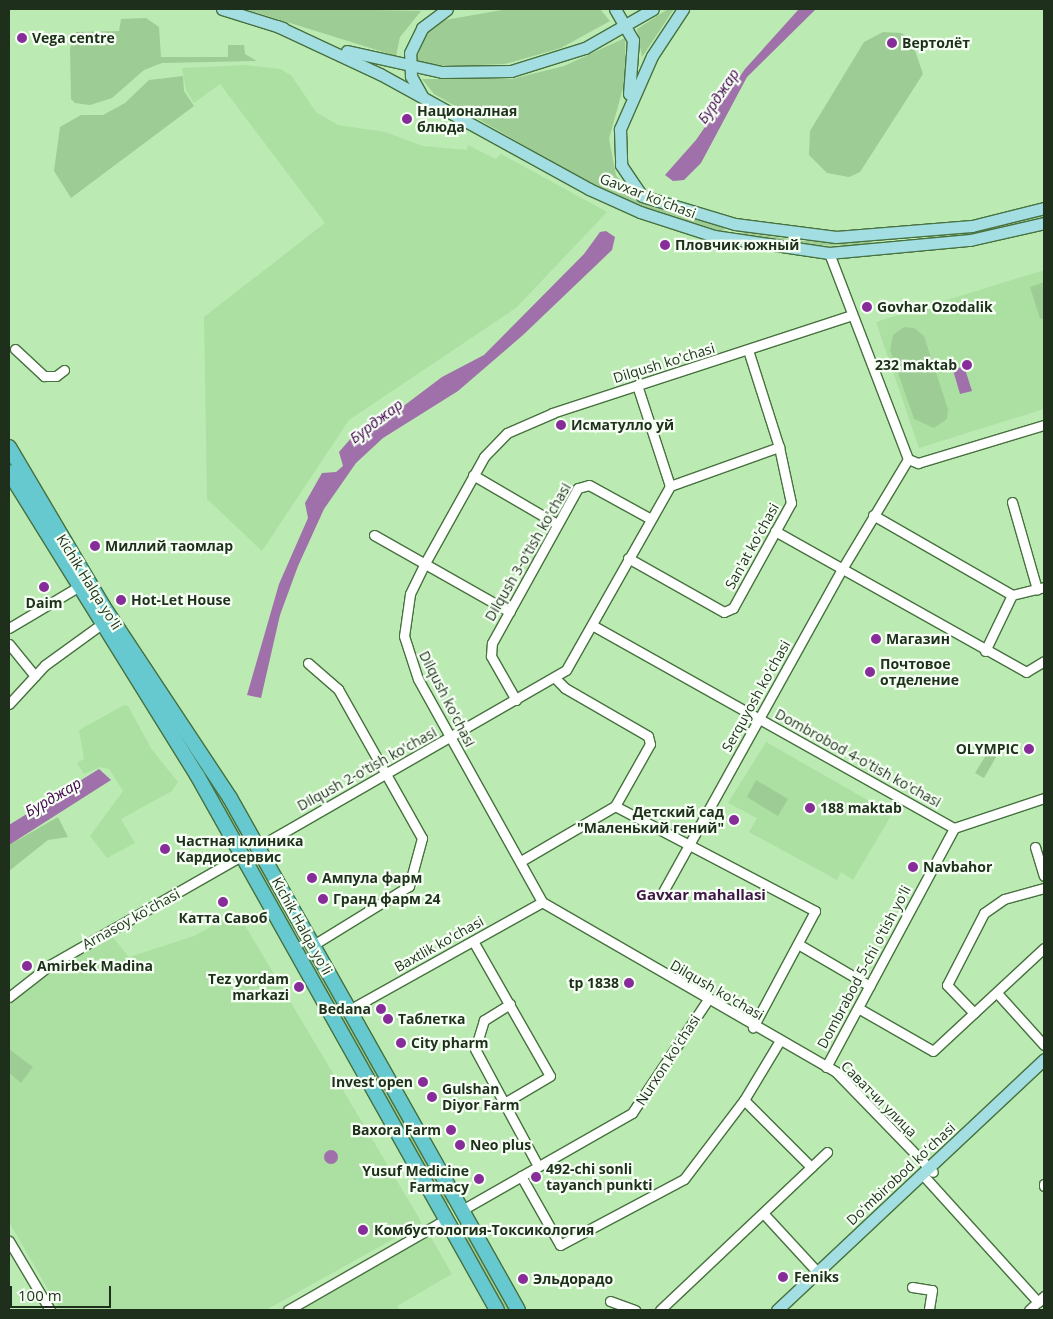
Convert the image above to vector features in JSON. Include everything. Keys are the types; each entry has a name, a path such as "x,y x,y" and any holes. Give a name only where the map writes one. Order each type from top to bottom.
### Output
{"highway":[{"name":"Kichik Halqa yo'li","path":"9,447 106,622 243,856 497,1310"},
{"name":"Kichik Halqa yo'li","path":"9,472 71,591 106,622 192,738 258,846 518,1310"},
{"name":"Arnasoy ko'chasi","path":"243,856 258,846"},
{"name":"Nurxon ko'chasi","path":"446,1219 462,1210"}],"main road":[{"path":"222,9 409,68 470,74 511,71 569,55 627,26 653,9"},
{"path":"426,99 409,68 418,34 447,9"},
{"path":"615,9 627,26 634,59 625,113"},
{"name":"Gavxar ko'chasi","path":"683,9 657,46 625,113 618,148 626,177 637,192 668,205 735,224 814,236 876,236 972,226 1044,208"},
{"name":"Gavxar ko'chasi","path":"277,26 426,99 613,200 663,221 731,240 829,253 880,250 992,237 1044,223"},
{"path":"731,240 735,224"},
{"path":"876,236 880,250"},
{"name":"Doʻmbirobod koʻchasi","path":"785,1310 1044,1059"},
{"name":"Doʻmbirobod koʻchasi","path":"927,1173 1044,1068"},
{"name":"Doʻmbirobod koʻchasi","path":"777,1310 819,1275"}],"street":[{"path":"829,253 908,459 918,463 1044,425"},
{"name":"Dilqush ko'chasi","path":"826,1067 707,1001 542,902 521,861 449,738 413,668 404,636 410,594 424,563 473,475 490,449 520,425 852,315"},
{"path":"15,348 44,376 56,376 64,370"},
{"name":"San'at ko'chasi","path":"628,558 729,612 791,504 779,447 748,350"},
{"path":"637,385 670,486 779,447"},
{"name":"Serquyosh ko'chasi","path":"664,890 842,569 908,459"},
{"path":"473,475 557,524"},
{"name":"Dilqush 3-o'tish ko'chasi","path":"516,700 491,656 492,643 578,488 589,485 649,518"},
{"name":"Dilqush 2-o'tish ko'chasi","path":"258,846 387,775 556,678 566,670 649,518 670,486"},
{"path":"873,515 1012,595 1040,588 1012,502"},
{"path":"775,531 985,651 1026,672 1044,661"},
{"path":"374,535 510,612"},
{"path":"9,628 71,591"},
{"path":"985,651 1012,595"},
{"path":"9,704 35,676 106,622"},
{"name":"Dombrobod 4-o'tish ko'chasi","path":"592,625 954,828"},
{"path":"9,644 35,676"},
{"path":"308,663 338,689 422,838 409,886 313,945"},
{"path":"521,861 615,806 651,740 556,678"},
{"path":"954,828 1044,798"},
{"path":"615,806 681,843 689,843 815,911 753,1027"},
{"name":"Dombrabod 5-chi o'tish yo'li","path":"826,1067 954,828"},
{"path":"1035,847 1044,876"},
{"name":"Arnasoy ko'chasi","path":"9,996 50,965 243,856"},
{"path":"974,1013 946,985 984,913 1004,899 1044,888"},
{"name":"Baxtlik ko'chasi","path":"349,1010 542,902"},
{"path":"473,941 550,1076 506,1102"},
{"path":"798,944 870,986"},
{"path":"858,1008 933,1051 1044,948"},
{"path":"997,993 1044,1045"},
{"name":"Nurxon ko'chasi","path":"462,1210 636,1110 707,1001"},
{"path":"510,1004 484,1020 475,1049 506,1102 538,1166"},
{"path":"521,1176 560,1245 684,1179 744,1100 778,1042"},
{"name":"Саватчи улица","path":"826,1067 927,1173 1041,1299"},
{"path":"744,1100 811,1167"},
{"path":"660,1310 764,1214 827,1152"},
{"path":"764,1214 819,1275"},
{"name":"Nurxon ko'chasi","path":"288,1310 446,1219"},
{"path":"9,1241 13,1256 50,1310"},
{"path":"912,1287 932,1290 929,1310"},
{"path":"1028,1310 1041,1299"},
{"path":"610,1301 635,1310"}],"shaded area":[{"path":"245,9 421,11 400,37 396,56"},
{"path":"508,9 600,9 610,21 561,48 505,64 448,66 416,62 424,35 439,21"},
{"path":"668,9 674,9 642,57 637,29"},
{"name":"Бурджар","path":"799,9 816,9 747,77 701,163 684,180 673,181 665,175 696,140 745,69"},
{"path":"146,18 159,27 161,57 228,57 228,45 244,45 245,54 257,61 162,63 144,70 112,98 90,105 75,103 71,99 70,48 76,32 119,31 121,19"},
{"path":"883,32 901,33 911,39 923,74 860,172 849,177 827,173 809,155 810,131 864,42"},
{"path":"625,38 626,77 609,139 616,175 633,199 725,228 723,232 646,209 606,192 434,94 422,79 512,79 564,66"},
{"path":"246,65 280,69 291,75 316,112 338,125 385,132 423,146 467,150 468,145 496,159 501,154 607,212 516,308 349,420 262,551 207,499 204,317 325,223 220,84 194,103 186,90 182,68"},
{"path":"183,76 184,91 194,106 71,198 54,171 60,127 81,115 103,115 125,103 149,80"},
{"path":"1044,212 1044,218 978,233 886,244 977,229"},
{"name":"Бурджар","path":"606,231 615,237 612,250 523,335 458,391 383,438 356,463 324,509 298,566 280,615 261,698 247,695 279,584 308,518 305,503 322,473 336,472 343,466 339,452 359,429 389,417 442,377 484,355 584,254 600,232"},
{"path":"742,232 803,241 873,242 873,246 803,245 740,236"},
{"name":"232 maktab","path":"1044,270 1044,409 919,448 876,322"},
{"path":"1044,282 1044,318 1040,319 1030,287"},
{"path":"904,327 914,328 924,336 948,409 947,419 934,428 914,419 890,350 893,335"},
{"path":"964,366 972,391 960,394 953,370"},
{"path":"149,685 224,802 244,838 240,840"},
{"path":"124,705 128,706 152,750 178,782 172,791 121,819 135,843 107,858 90,836 123,791 109,769 100,767 84,774 77,763 84,759 79,730"},
{"name":"188 maktab","path":"766,742 892,814 853,880 841,872 837,880 749,832 757,818 728,803"},
{"path":"988,752 996,757 984,778 975,773"},
{"name":"Бурджар","path":"99,769 111,780 9,845 9,825"},
{"path":"756,780 788,799 778,816 747,797"},
{"path":"58,817 68,837 48,840 9,871 9,845"},
{"path":"257,860 449,1203 444,1205 253,862"},
{"path":"237,912 422,1223 266,1310 60,1310 9,1222 9,1007 20,991 112,936 129,957 194,936"},
{"path":"9,1049 33,1067 21,1083 9,1073"},
{"path":"328,1150 334,1150 338,1157 334,1164 328,1164 324,1160 324,1154"},
{"path":"461,1225 509,1310 504,1310 457,1227"},
{"path":"429,1234 452,1274 397,1306 400,1310 301,1310"}],"place":[{"name":"Vega centre","path":"22,38"},
{"name":"Вертолёт","path":"892,43"},
{"name":"Националная блюда","path":"407,119"},
{"name":"Пловчик южный","path":"665,245"},
{"name":"Govhar Ozodalik","path":"867,307"},
{"name":"232 maktab","path":"967,365"},
{"name":"Исматулло уй","path":"561,425"},
{"name":"Миллий таомлар","path":"95,546"},
{"name":"Daim","path":"44,587"},
{"name":"Hot-Let House","path":"121,600"},
{"name":"Магазин","path":"876,639"},
{"name":"Почтовое отделение","path":"870,672"},
{"name":"OLYMPIC","path":"1029,749"},
{"name":"188 maktab","path":"810,808"},
{"name":"Детский сад \"Маленький гений\"","path":"734,820"},
{"name":"Частная клиника Кардиосервис","path":"165,849"},
{"name":"Navbahor","path":"913,867"},
{"name":"Ампула фарм","path":"312,878"},
{"name":"Гранд фарм 24","path":"323,899"},
{"name":"Катта Савоб","path":"223,902"},
{"name":"Amirbek Madina","path":"27,966"},
{"name":"tp 1838","path":"629,983"},
{"name":"Tez yordam markazi","path":"299,987"},
{"name":"Bedana","path":"381,1009"},
{"name":"Таблетка","path":"388,1019"},
{"name":"City pharm","path":"401,1043"},
{"name":"Invest open","path":"423,1082"},
{"name":"Gulshan Diyor Farm","path":"432,1097"},
{"name":"Baxora Farm","path":"451,1130"},
{"name":"Neo plus","path":"460,1145"},
{"name":"492-chi sonli tayanch punkti","path":"536,1177"},
{"name":"Yusuf Medicine Farmacy","path":"479,1179"},
{"name":"Комбустология-Токсикология","path":"363,1230"},
{"name":"Feniks","path":"783,1277"},
{"name":"Эльдорадо","path":"523,1279"}],"district":[{"name":"Gavxar mahallasi","path":"701,895"}]}
